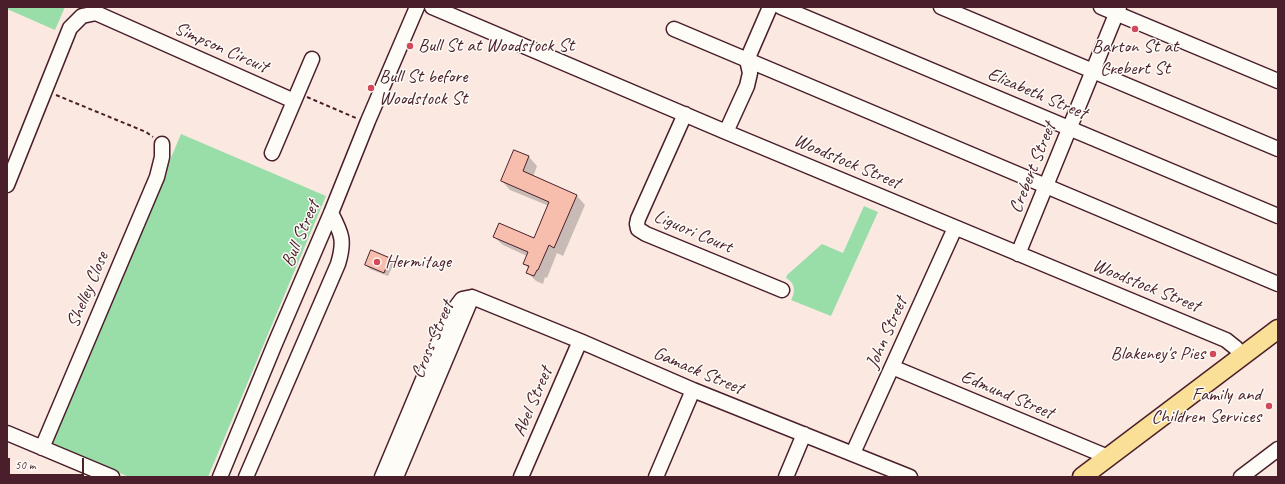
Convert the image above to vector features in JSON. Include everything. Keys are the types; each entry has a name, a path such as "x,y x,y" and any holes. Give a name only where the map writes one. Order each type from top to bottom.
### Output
{"main road":[{"path":"1082,477 1278,329"}],"street":[{"name":"Bull Street","path":"220,477 417,7"},
{"name":"Woodstock Street","path":"432,7 726,132 1226,340 1243,356"},
{"path":"726,132 747,86 750,73 747,60 770,7"},
{"name":"Elizabeth Street","path":"782,7 1278,216"},
{"path":"941,7 1278,149"},
{"path":"1101,7 1118,10 1278,81"},
{"name":"Crebert Street","path":"1018,254 1118,10"},
{"name":"Simpson Circuit","path":"7,185 70,28 82,16 96,13 294,101"},
{"path":"674,29 1045,187 1278,284"},
{"path":"272,153 312,59"},
{"name":"Liguori Court","path":"685,114 638,219 638,229 646,234 782,290"},
{"name":"Shelley Close","path":"42,448 157,177 162,157 162,144"},
{"path":"246,477 338,264 342,251 342,238 339,227 331,213"},
{"name":"John Street","path":"853,453 955,228"},
{"name":"Gamack Street","path":"472,297 580,341 693,390 910,477"},
{"name":"Cross Street","path":"382,477 450,315 462,298 472,297 396,477"},
{"name":"Abel Street","path":"521,477 580,341"},
{"name":"Edmund Street","path":"892,367 1108,457"},
{"path":"656,477 693,390"},
{"path":"7,433 112,477"},
{"path":"786,477 804,434"},
{"path":"1241,477 1278,449"}],"path":[{"path":"46,90 146,132 162,144"},
{"path":"308,97 356,118"}],"green space":[{"path":"7,7 65,7 55,30 7,9"},
{"path":"181,134 326,196 208,477 129,477 50,444"},
{"path":"864,206 878,212 831,316 791,300 794,293 794,288 791,282 786,278 787,275 822,244 843,253"}],"building":[{"path":"514,150 529,156 523,171 577,195 554,248 549,245 534,276 526,273 529,266 523,264 528,252 493,237 499,223 534,238 549,202 501,181"},
{"name":"Hermitage","path":"371,250 390,258 384,273 365,265"}],"place":[{"name":"Barton St at Crebert St","path":"1135,29"},
{"name":"Bull St at Woodstock St","path":"410,46"},
{"name":"Bull St before Woodstock St","path":"371,88"},
{"name":"Hermitage","path":"377,262"},
{"name":"Blakeney's Pies","path":"1213,354"},
{"name":"Family and Children Services","path":"1269,406"}]}
